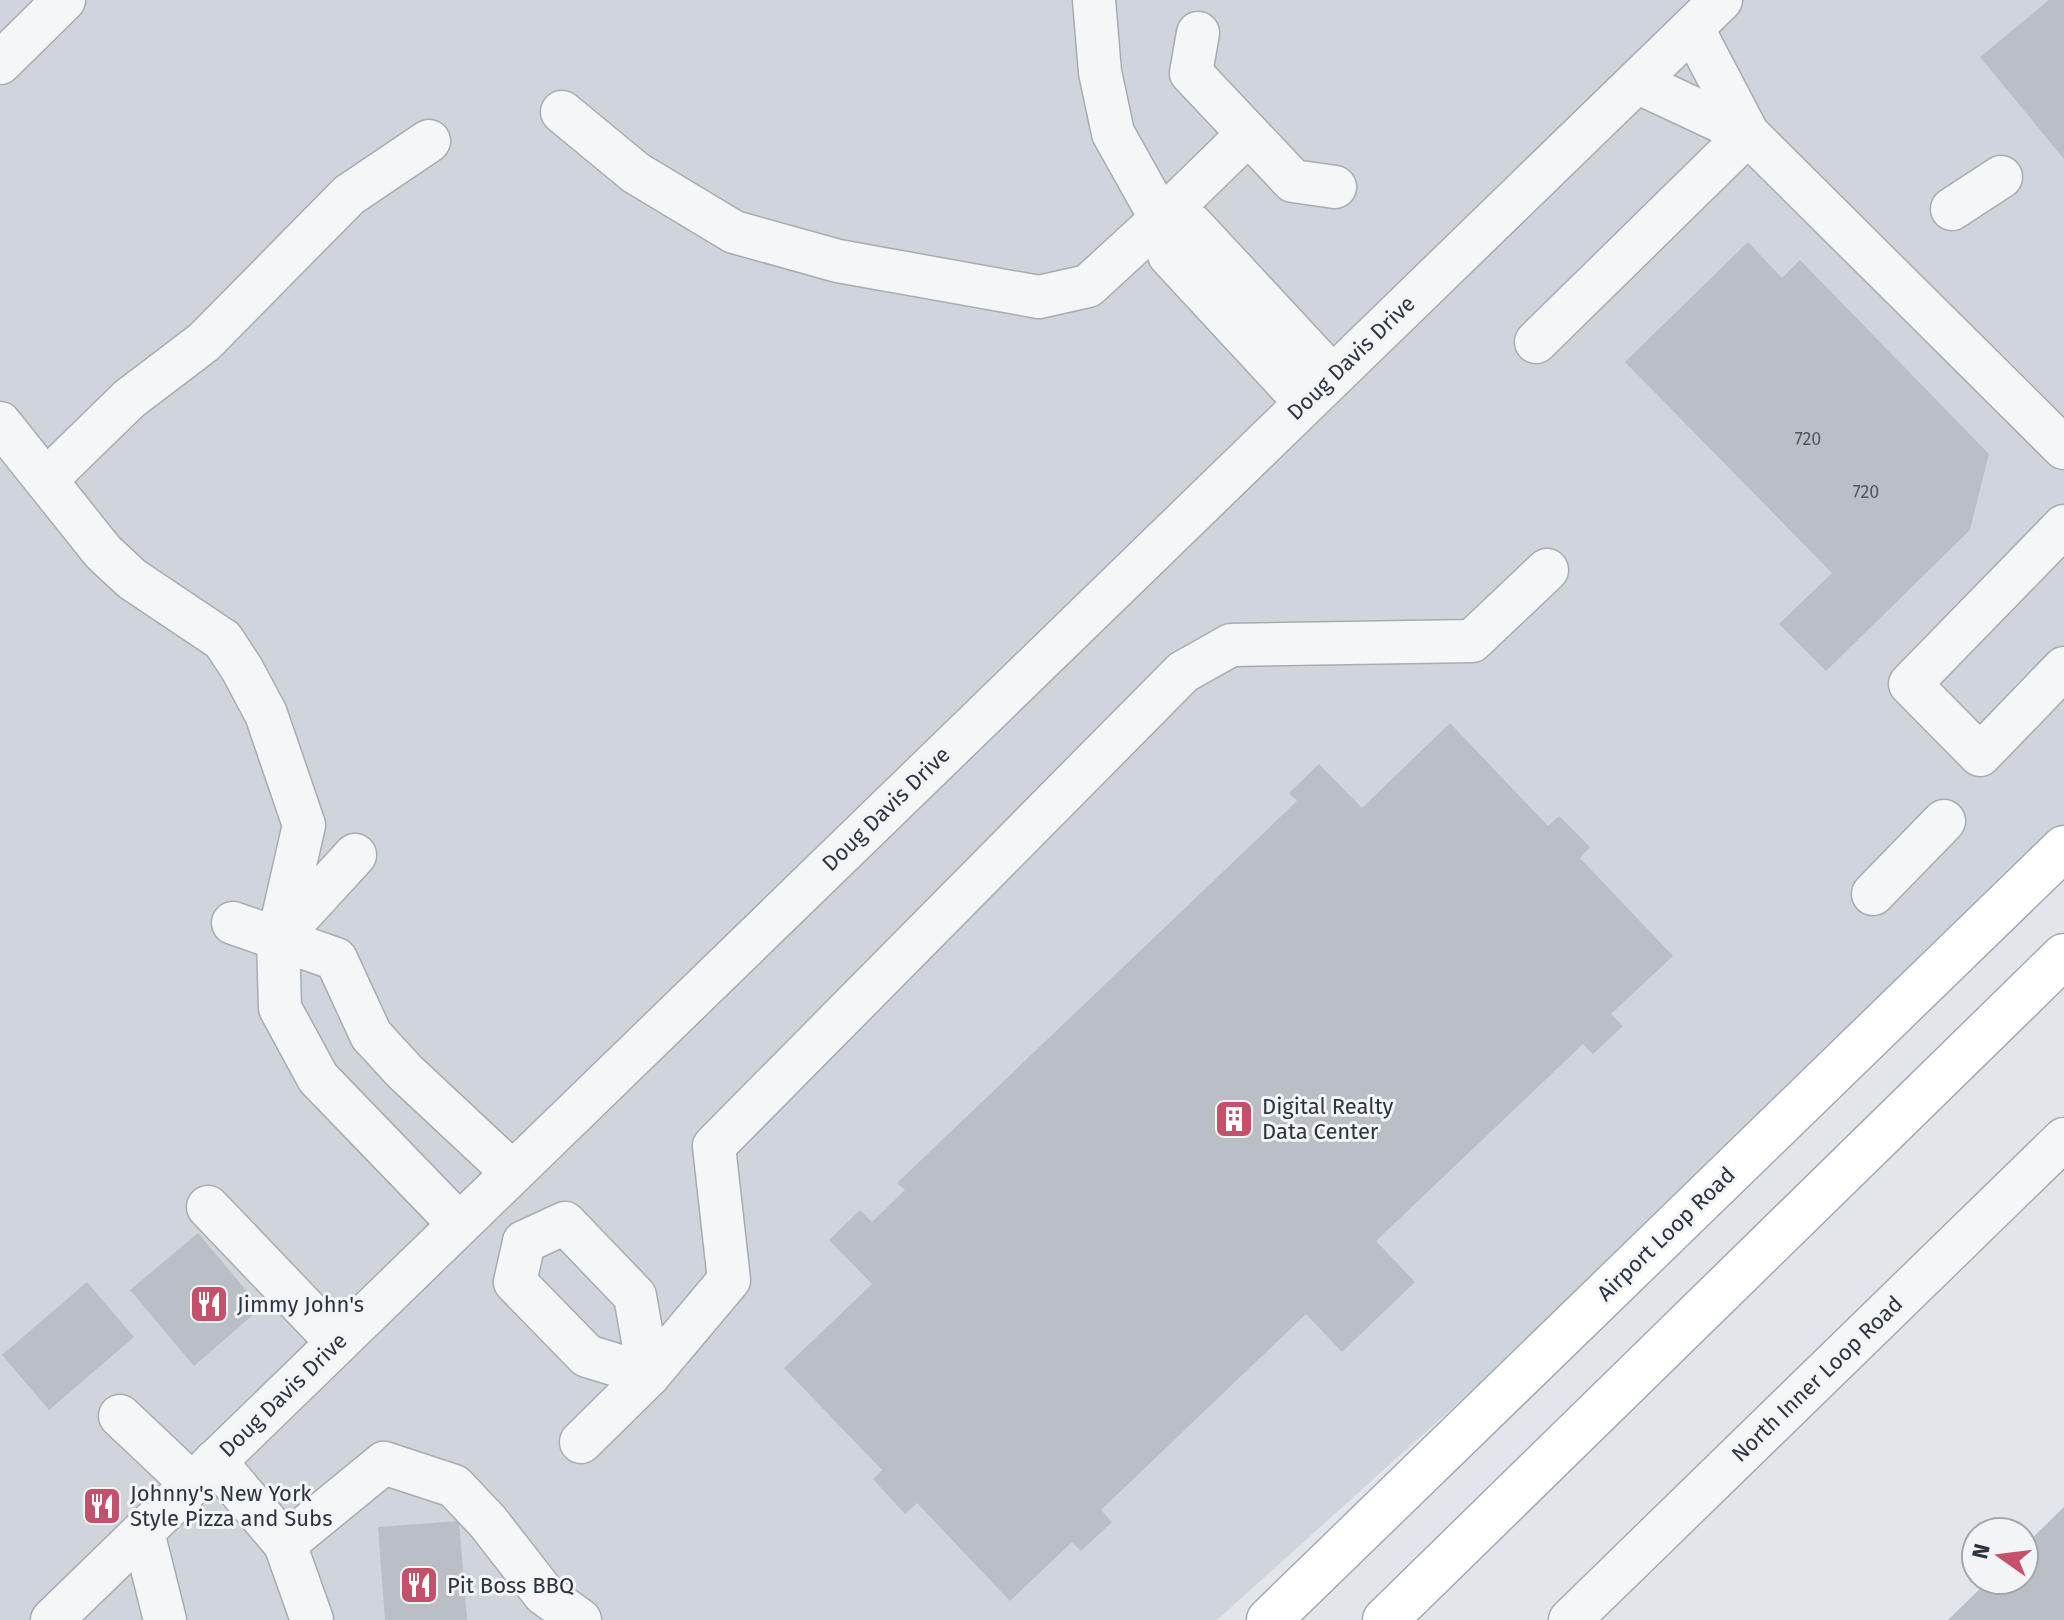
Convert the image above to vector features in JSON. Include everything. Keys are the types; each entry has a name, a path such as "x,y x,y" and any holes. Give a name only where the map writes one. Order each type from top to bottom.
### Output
{"main road":[{"name":"Airport Loop Road","path":"1269,1620 2064,848"},
{"path":"1385,1620 2064,956"}],"street":[{"path":"0,63 64,0"},
{"path":"1102,6 1100,72 1113,133 1161,219 1169,255 1318,389"},
{"path":"1707,14 1748,134"},
{"name":"Doug Davis Drive","path":"52,1620 1707,14"},
{"path":"1198,33 1191,73 1293,181 1335,187"},
{"path":"1639,83 1748,134 2064,448"},
{"path":"562,112 636,173 734,232 838,261 1039,297 1088,286 1247,135"},
{"path":"1536,342 1748,134"},
{"path":"46,480 129,399 204,342 349,195 429,141"},
{"path":"1952,209 2001,177"},
{"path":"5,438 46,480 103,552 132,579 223,640 266,714 304,825 278,939 280,1008 318,1078 485,1198"},
{"path":"2064,526 1910,684 1980,755 2064,668"},
{"path":"581,1442 649,1375 729,1280 714,1146 1183,672 1231,645 1472,641 1547,570"},
{"path":"1873,894 1944,821"},
{"path":"278,939 355,855"},
{"path":"233,923 336,959 371,1035 405,1072 485,1198 524,1242"},
{"name":"North Inner Loop Road","path":"1570,1620 2064,1139"},
{"path":"208,1207 337,1342"},
{"path":"524,1242 565,1223 635,1296 649,1375"},
{"path":"524,1242 515,1282 587,1356 649,1375"},
{"path":"120,1416 204,1472 285,1544 312,1620"},
{"path":"285,1544 384,1463 454,1486 488,1522 544,1594 580,1620"},
{"path":"143,1532 165,1620"}],"shaded area":[{"path":"0,0 2064,0 2064,846 1681,1202 1217,1620 0,1620"}],"building":[{"path":"2049,0 2064,0 2064,159 1980,57"},
{"path":"1748,242 1782,278 1800,260 1989,454 1970,530 1826,671 1779,624 1832,573 1625,362"},
{"name":"Digital Realty Data Center","path":"1450,723 1548,826 1559,816 1590,847 1580,858 1673,956 1611,1014 1623,1026 1593,1054 1583,1044 1376,1241 1415,1282 1342,1352 1306,1314 1101,1510 1112,1522 1081,1551 1072,1542 1010,1601 917,1503 905,1514 873,1479 882,1470 784,1368 872,1284 829,1240 860,1210 872,1222 905,1190 897,1183 1297,801 1289,793 1319,764 1362,808"},
{"path":"198,1233 261,1308 194,1366 130,1290"},
{"path":"87,1282 134,1337 49,1410 2,1355"},
{"path":"2064,1507 2064,1620 1948,1620 1973,1596 2040,1596 2040,1530"},
{"path":"459,1521 467,1620 385,1620 378,1527"}],"place":[{"name":"Digital Realty Data Center","path":"1234,1119"},
{"name":"Jimmy John's","path":"209,1304"},
{"name":"Johnny's New York Style Pizza and Subs","path":"102,1506"},
{"name":"Pit Boss BBQ","path":"419,1585"}]}
